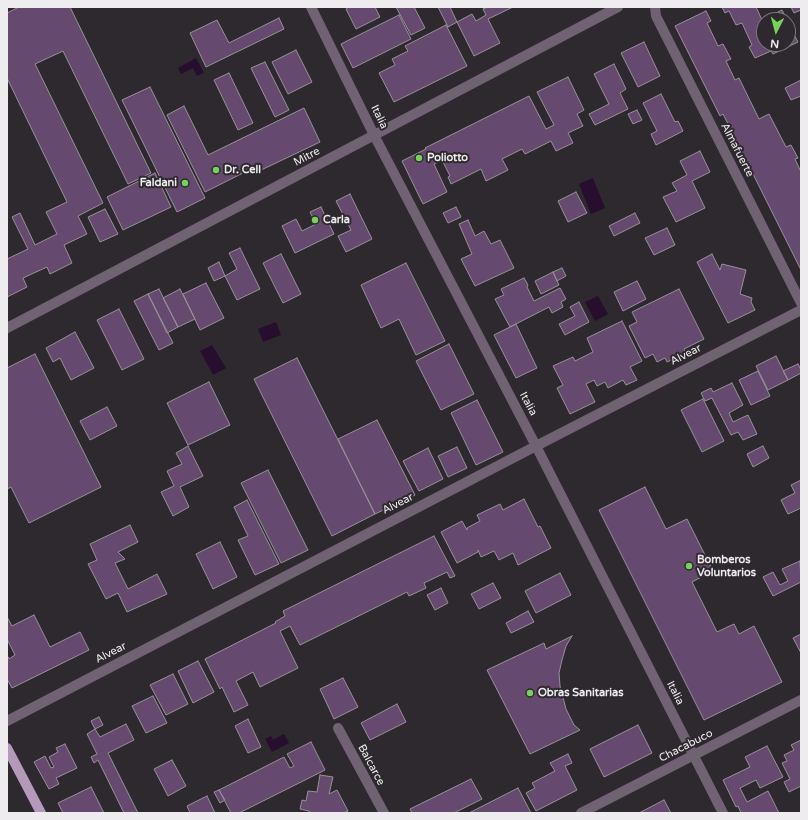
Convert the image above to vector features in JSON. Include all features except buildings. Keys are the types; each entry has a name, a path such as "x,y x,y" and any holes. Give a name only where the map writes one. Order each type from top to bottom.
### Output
{"main road":[{"path":"7,748 41,813"}],"street":[{"name":"Italia","path":"311,7 374,135 536,446 723,813"},
{"name":"Mitre","path":"7,328 618,7"},
{"name":"Almafuerte","path":"655,7 656,16 801,303"},
{"name":"Alvear","path":"7,721 801,310"},
{"name":"Chacabuco","path":"581,813 801,700"},
{"name":"Balcarce","path":"338,728 384,813"}],"shaded area":[{"path":"196,58 204,73 197,76 193,68 181,74 178,68"},
{"path":"593,178 605,208 591,214 579,184"},
{"path":"598,296 608,314 595,321 585,302"},
{"path":"276,322 281,335 263,342 258,329"},
{"path":"212,345 226,368 213,375 200,351"},
{"path":"284,734 289,743 272,752 265,739 271,736 273,740"}],"place":[{"name":"Poliotto","path":"419,158"},
{"name":"Dr. Cell","path":"216,170"},
{"name":"Faldani","path":"185,183"},
{"name":"Carla","path":"315,220"},
{"name":"Bomberos Voluntarios","path":"689,566"},
{"name":"Obras Sanitarias","path":"530,693"}]}
